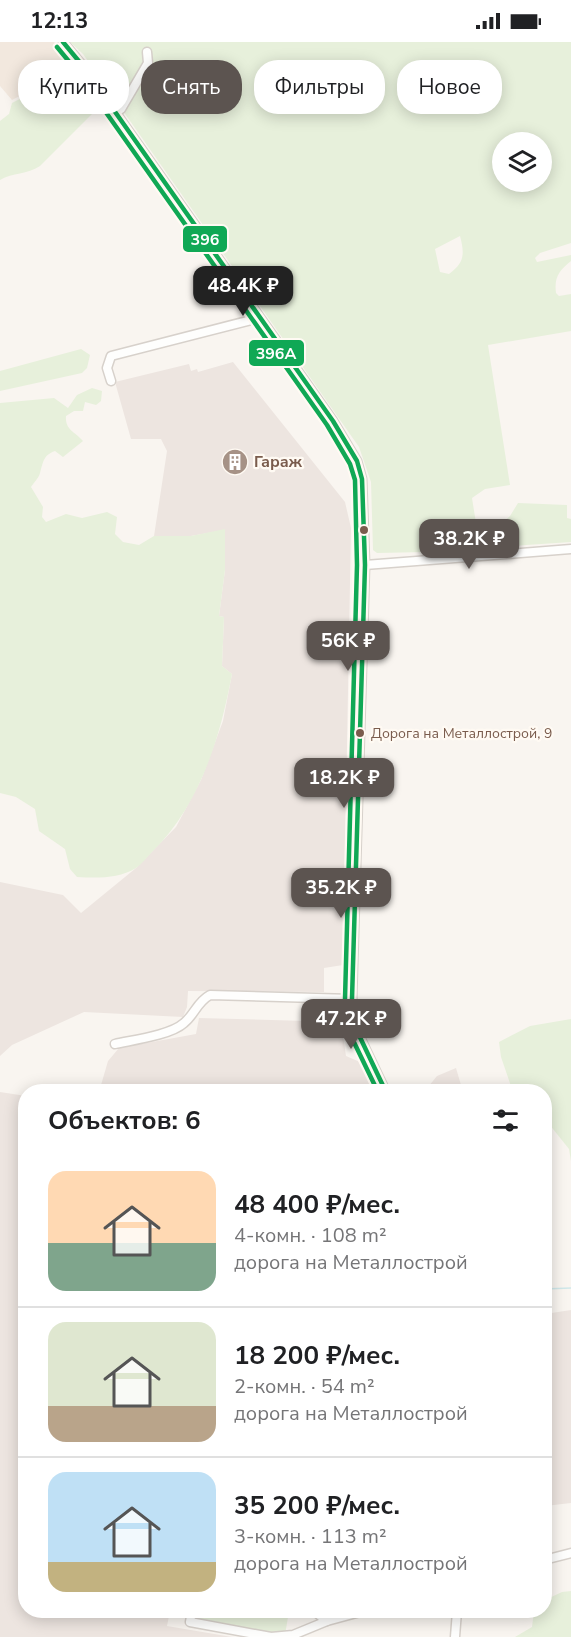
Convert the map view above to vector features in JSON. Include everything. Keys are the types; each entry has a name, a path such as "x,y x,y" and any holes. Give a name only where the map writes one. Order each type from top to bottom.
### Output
{"street":[{"path":"63,42 78,60"},
{"path":"129,95 148,63 147,52"},
{"path":"116,114 338,429 357,461 365,501 365,565 352,999 357,1031 382,1084"},
{"path":"111,381 107,368 111,356 260,318"},
{"path":"365,565 571,549"},
{"path":"115,1044 176,1028 185,1022 201,1000 210,995 352,999"},
{"path":"552,1558 571,1552"},
{"path":"191,1618 190,1622 271,1637 293,1635 338,1618"},
{"path":"323,1618 327,1621"},
{"path":"455,1637 457,1618"}],"shaded area":[{"path":"0,42 54,42 70,60 18,60 18,97 12,100 0,86"},
{"path":"233,362 345,502 351,528 343,965 324,968 324,992 188,991 187,1007 183,1017 84,1012 12,1045 0,1056 0,882 63,895 81,913 136,868 176,827 201,780 223,721 232,674 222,666 224,617 219,616 225,570 225,530 191,536 154,536 167,451 161,439 131,439 115,382 189,364 191,371 197,369 198,372"},
{"path":"199,1018 341,1022 346,1056 367,1065 378,1084 101,1084 108,1061 119,1048 196,1034"},
{"path":"456,1068 461,1084 430,1084 437,1076"},
{"path":"0,1092 18,1095 18,1618 169,1618 167,1626 232,1637 0,1637"},
{"path":"571,1310 571,1503 552,1505 552,1313"}],"green space":[{"path":"70,42 571,42 571,243 540,253 535,258 537,262 571,255 571,261 558,275 556,293 559,296 571,294 571,331 488,345 510,485 485,489 472,498 476,523 474,551 377,553 373,550 371,482 359,447 125,114 129,114 129,60 87,60","holes":["460,236 462,258 458,266 449,274 440,272 435,249"]},
{"path":"18,100 18,114 92,114 40,166 0,180 0,121 9,114 12,103"},
{"path":"81,349 90,355 87,368 82,373 0,391 0,371"},
{"path":"92,388 102,391 101,401 96,405 85,402 83,411 74,411 66,416 69,427 83,441 63,457 55,451 48,455 44,460 39,477 31,487 43,507 42,517 46,522 66,514 82,518 107,512 117,517 115,534 123,542 139,545 154,536 191,536 225,529 225,570 219,616 224,617 222,666 232,674 221,722 206,769 183,813 169,833 136,868 115,876 92,878 77,877 70,869 65,849 39,831 35,809 16,797 0,793 0,403 54,398 68,408 77,395"},
{"path":"518,503 567,505 567,518 571,519 571,542 496,547 493,531 510,516"},
{"path":"571,1019 571,1161 569,1149 552,1128 552,1084 510,1084 501,1057 499,1042 530,1026"},
{"path":"571,1591 571,1637 515,1637 532,1627 533,1618 552,1618 552,1597"},
{"path":"196,1618 288,1618 285,1635"}],"waterway":[{"path":"552,1289 571,1288"}],"transit line":[{"name":"396","path":"63,42 82,65 333,421 357,461 362,479 365,565 352,999 357,1031 382,1084"},
{"name":"396А","path":"57,47 76,70 327,425 350,464 355,480 357,565 345,999 350,1034 374,1084"}],"place":[{"name":"Гараж","path":"235,462"},
{"name":"Дорога на Металлострой, 9","path":"360,733"}]}
